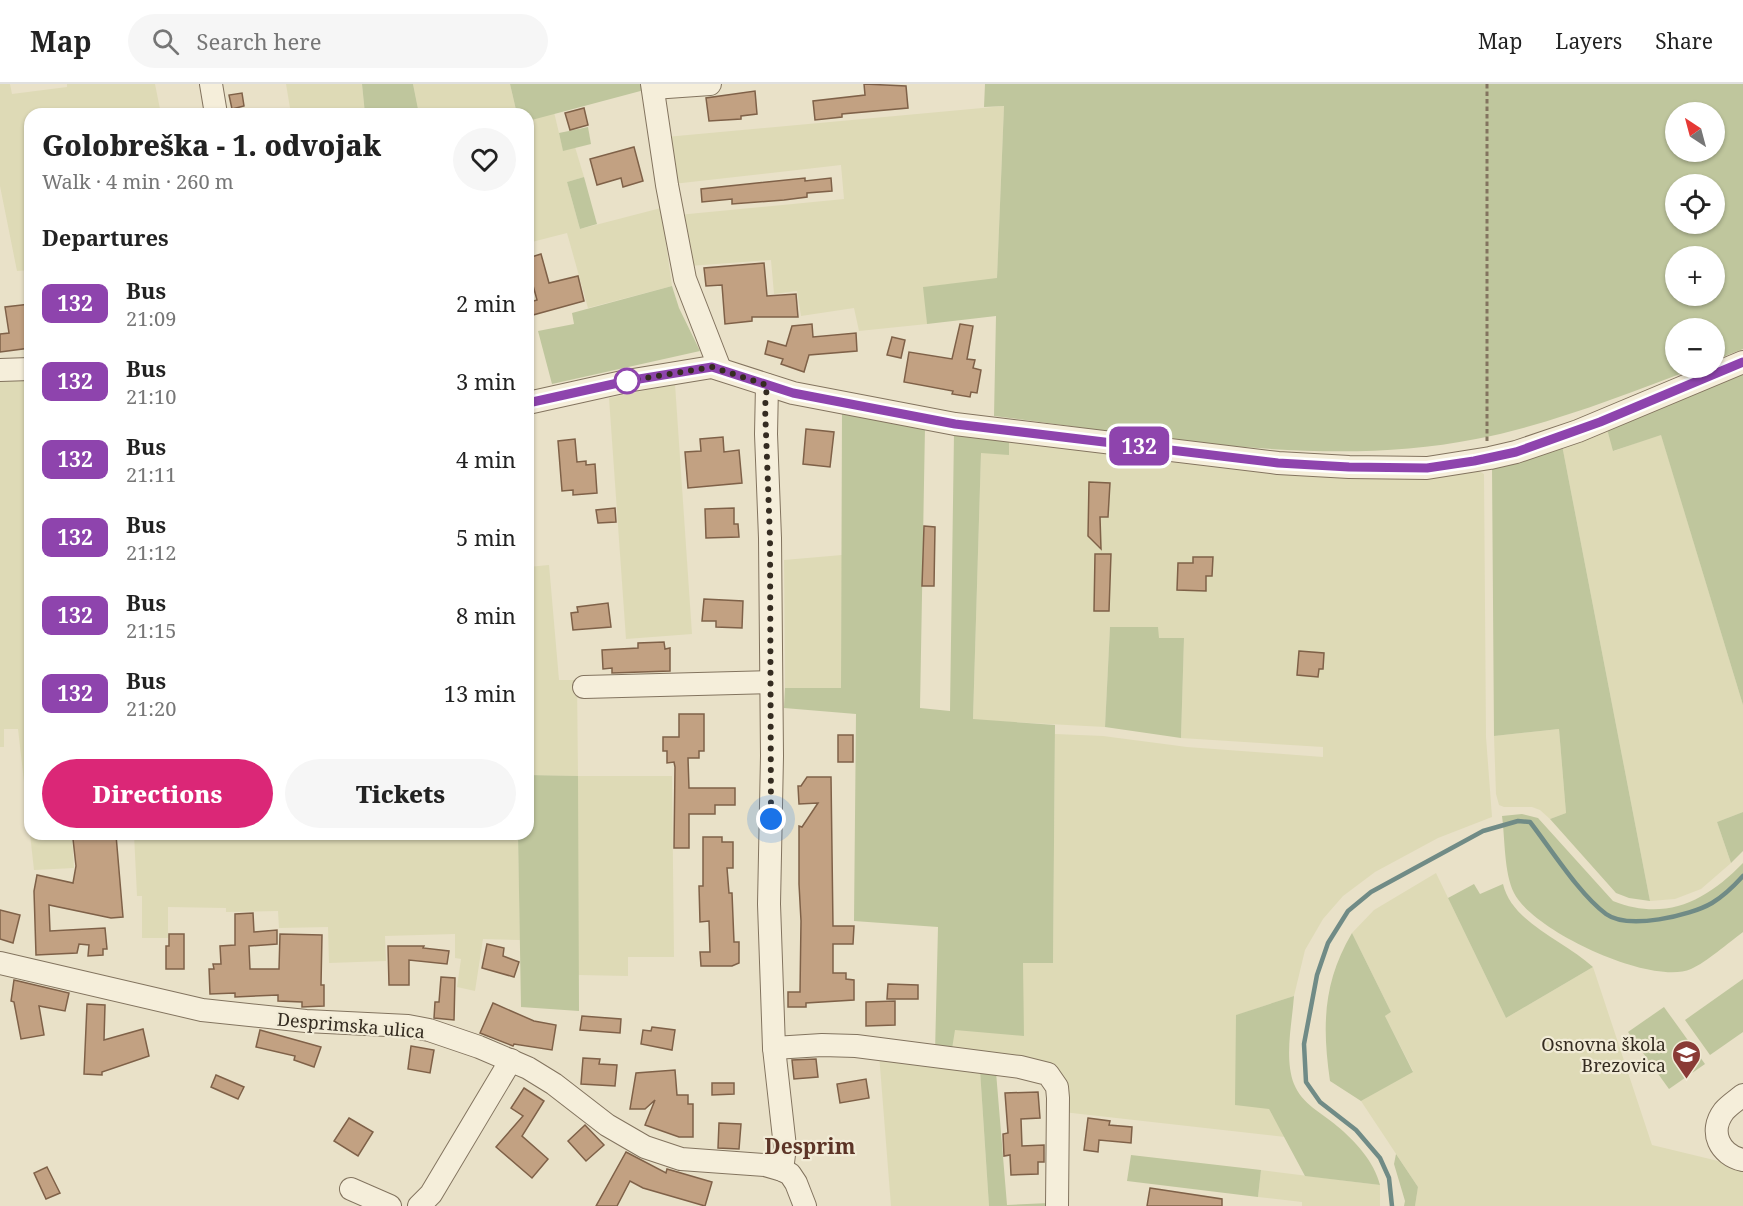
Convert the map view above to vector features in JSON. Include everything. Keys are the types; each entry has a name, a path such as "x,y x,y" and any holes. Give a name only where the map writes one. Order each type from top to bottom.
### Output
{"street":[{"path":"211,84 215,108"},
{"path":"710,84 653,86 676,239 685,279 720,369"},
{"path":"534,402 697,369 720,369 767,385 826,400 955,424 1278,463 1427,468 1516,452 1600,422 1743,363"},
{"path":"0,370 24,369"},
{"path":"767,385 771,682 769,904 774,1048 785,1147 782,1170 790,1174 796,1183 805,1206"},
{"path":"584,687 771,682"},
{"name":"Desprimska ulica","path":"0,963 202,1010 306,1021 408,1026 447,1036 511,1060 554,1084 607,1125 645,1148 681,1159 765,1165 782,1170"},
{"path":"774,1048 822,1045 856,1046 1020,1067 1048,1074 1057,1087 1058,1098 1057,1206"},
{"path":"418,1206 431,1194 511,1060"},
{"path":"1743,1095 1725,1110 1716,1129 1725,1152 1743,1160"},
{"path":"351,1189 390,1206"}],"path":[{"path":"1487,84 1488,449"}],"shaded area":[{"path":"0,84 10,84 12,94 67,87 67,84 155,84 160,108 24,108 24,270 17,271 0,186"},
{"path":"286,84 362,84 364,108 290,108"},
{"path":"413,84 510,84 516,108 418,108"},
{"path":"1004,106 997,279 924,287 927,324 859,331 854,308 801,316 797,291 774,294 771,260 689,266 678,215 844,199 841,165 673,184 666,137"},
{"path":"554,112 563,150 575,147 584,177 567,182 580,229 661,208 672,286 588,308 567,233 534,241 534,119"},
{"path":"24,380 24,782 18,729 4,729 4,747 0,747 0,381"},
{"path":"675,384 692,634 626,639 609,398"},
{"path":"1607,429 1614,451 1661,434 1743,705 1743,812 1717,822 1731,863 1701,889 1675,899 1650,901 1562,445"},
{"path":"1009,440 1479,471 1484,474 1486,737 1492,817 1438,838 1375,872 1343,896 1323,919 1305,950 1294,996 1237,1015 1269,1109 1285,1137 1063,1112 1063,1090 951,1055 954,1030 1023,963 1053,963 1055,734 1103,736 1187,747 1323,757 1323,747 1181,738 1184,638 1158,638 1158,627 1110,627 1105,727 973,720 981,453"},
{"path":"842,555 841,688 785,688 784,560"},
{"path":"549,565 559,680 577,680 578,776 534,775 534,566"},
{"path":"1559,729 1566,813 1550,819 1540,810 1532,807 1499,805 1496,794 1494,736"},
{"path":"578,776 672,776 674,957 628,957 628,976 578,975"},
{"path":"31,840 72,840 74,868 34,870"},
{"path":"134,840 518,840 520,940 483,939 475,991 457,987 461,959 455,958 455,934 385,936 386,961 329,963 328,927 279,928 278,911 226,912 226,908 168,907 168,938 142,938 142,896 137,896"},
{"path":"1436,873 1506,1018 1593,967 1652,1145 1743,1167 1743,1206 1415,1206 1418,1187 1361,1101 1413,1071 1385,1016 1391,1012 1352,933 1374,910"},
{"path":"879,1054 980,1070 989,1206 891,1206"},
{"path":"1261,1170 1380,1185 1380,1206 1302,1206 1302,1202 1258,1197"}],"green space":[{"path":"362,84 413,84 418,108 364,108"},
{"path":"510,84 647,84 648,89 534,119 534,108 516,108"},
{"path":"985,84 1743,84 1743,349 1725,356 1725,318 1665,318 1665,378 1669,378 1588,408 1504,433 1417,448 1357,451 1235,446 994,416 996,316 927,324 923,287 997,278 1004,106 984,107"},
{"path":"588,127 591,144 563,151 559,133"},
{"path":"584,177 597,224 580,229 567,182"},
{"path":"672,286 679,308 700,351 552,384 538,331 574,324 572,313"},
{"path":"1743,370 1743,705 1661,435 1613,451 1607,429"},
{"path":"842,412 925,427 920,708 950,711 954,433 1009,440 1009,455 981,453 973,719 1055,725 1053,963 1023,963 1024,1036 955,1030 951,1055 935,1053 938,927 854,921 856,714 784,708 785,688 841,688"},
{"path":"1562,445 1650,901 1629,898 1616,893 1550,819 1566,813 1559,729 1494,736 1492,467"},
{"path":"1110,627 1158,627 1159,638 1184,638 1181,738 1105,727"},
{"path":"534,775 578,776 579,1011 521,1007 518,840 534,840"},
{"path":"1743,812 1743,851 1731,863 1717,822"},
{"path":"1522,814 1538,818 1613,901 1632,907 1668,908 1684,904 1715,888 1743,863 1743,932 1697,966 1673,972 1649,970 1622,962 1595,952 1568,938 1525,908 1511,885 1502,816"},
{"path":"1474,884 1480,894 1503,884 1508,898 1528,921 1593,967 1506,1018 1448,898"},
{"path":"1352,933 1391,1012 1385,1016 1413,1072 1361,1101 1330,1081 1327,1061 1326,1023 1330,987 1342,951"},
{"path":"1743,979 1743,1032 1710,1055 1685,1020"},
{"path":"1294,996 1289,1052 1294,1084 1307,1103 1357,1145 1369,1160 1380,1185 1305,1176 1269,1109 1235,1105 1236,1015"},
{"path":"1664,1007 1705,1064 1669,1089 1628,1032"},
{"path":"980,1070 996,1072 1007,1205 1049,1203 1050,1206 989,1206"},
{"path":"1396,1154 1418,1187 1415,1206 1404,1206 1405,1201 1394,1164"},
{"path":"1131,1155 1261,1170 1258,1197 1127,1181"}],"building":[{"path":"864,84 906,86 908,108 842,114 842,117 815,120 813,101 865,95"},
{"path":"755,91 757,114 741,116 741,119 709,121 706,98"},
{"path":"242,93 244,106 232,108 229,95"},
{"path":"584,108 588,125 570,130 565,113"},
{"path":"634,147 643,181 623,187 621,178 597,185 590,159"},
{"path":"805,178 805,181 831,178 832,191 807,193 807,197 784,200 732,204 732,199 702,202 701,189"},
{"path":"541,254 549,283 578,276 584,301 534,315 534,301 537,300 534,289 534,256"},
{"path":"764,263 767,296 796,294 798,317 752,317 752,321 725,324 722,285 706,286 704,268"},
{"path":"24,305 24,349 0,352 0,334 9,333 5,307"},
{"path":"812,324 813,337 856,333 857,351 809,355 804,372 781,364 783,359 765,354 768,341 786,346 792,326"},
{"path":"960,324 973,326 967,359 975,360 973,368 981,370 977,393 971,392 970,397 952,394 953,391 904,382 909,352 952,359"},
{"path":"892,337 905,340 901,358 887,355"},
{"path":"806,429 834,432 830,467 803,464"},
{"path":"723,437 724,452 739,450 742,483 688,488 685,452 701,451 700,439"},
{"path":"575,439 577,462 586,461 586,465 595,464 597,493 573,495 573,490 562,491 558,441"},
{"path":"1089,482 1110,483 1108,517 1100,517 1101,549 1088,536"},
{"path":"615,508 616,522 598,523 596,510"},
{"path":"734,508 734,524 738,524 739,537 706,538 705,509"},
{"path":"924,526 935,527 934,586 922,586"},
{"path":"1095,554 1111,554 1109,611 1094,611"},
{"path":"1193,557 1213,557 1212,576 1206,576 1206,591 1177,590 1178,563 1193,563"},
{"path":"704,599 743,601 742,628 716,627 716,621 702,621"},
{"path":"608,603 611,627 573,630 571,613 578,612 577,607"},
{"path":"664,642 665,649 670,648 670,671 612,673 612,668 603,669 602,650 638,648 638,643"},
{"path":"1299,651 1324,653 1323,669 1319,669 1318,677 1297,675"},
{"path":"679,714 704,714 704,751 699,751 699,758 688,758 689,788 735,788 735,805 715,805 715,814 689,814 689,848 674,848 675,767 674,762 667,763 667,751 663,751 663,737 679,737"},
{"path":"838,735 853,735 853,762 838,762"},
{"path":"807,777 831,777 833,926 854,926 853,944 833,944 833,973 846,973 846,979 854,980 854,1000 806,1003 806,1007 788,1007 788,992 800,992 799,826 802,827 818,803 799,804 798,786 801,786"},
{"path":"703,837 722,837 722,842 733,842 733,868 727,868 729,893 732,893 734,942 739,942 739,963 732,966 701,966 700,952 710,952 709,921 700,922 699,886 703,886"},
{"path":"73,840 116,840 123,917 111,918 49,905 50,931 105,928 107,949 103,949 103,955 88,956 89,945 79,944 77,953 36,955 34,891 37,875 73,883 76,866"},
{"path":"0,910 20,915 13,943 0,939"},
{"path":"253,913 254,932 277,930 277,944 249,946 250,969 279,969 280,934 322,935 321,985 324,985 324,1006 302,1007 302,1002 278,1001 278,995 235,997 235,993 210,994 209,969 214,969 213,964 221,964 220,946 235,945 235,914"},
{"path":"169,934 184,934 184,969 166,969 166,946 169,946"},
{"path":"487,944 504,948 503,956 519,962 514,977 482,968"},
{"path":"388,946 424,946 423,948 449,951 447,964 409,960 409,985 389,985"},
{"path":"441,977 455,978 454,1020 434,1018 435,1002 439,1002"},
{"path":"14,980 69,993 65,1011 39,1006 44,1035 21,1039 14,1002 11,1001"},
{"path":"888,984 918,985 918,999 887,999"},
{"path":"895,1001 895,1025 866,1026 866,1002"},
{"path":"493,1003 534,1021 556,1025 552,1050 514,1044 513,1046 480,1033"},
{"path":"87,1004 105,1005 104,1040 143,1029 149,1056 102,1072 102,1075 84,1074"},
{"path":"582,1016 621,1019 620,1033 580,1030"},
{"path":"652,1027 675,1030 672,1050 641,1044 643,1030 651,1031"},
{"path":"260,1030 321,1047 314,1067 294,1060 295,1056 256,1047"},
{"path":"411,1046 434,1050 430,1073 408,1069"},
{"path":"583,1058 600,1059 599,1064 617,1065 615,1086 581,1084"},
{"path":"816,1059 818,1077 794,1079 792,1060"},
{"path":"675,1070 677,1095 688,1095 688,1104 693,1104 693,1137 679,1137 645,1125 655,1100 645,1109 630,1109 636,1073"},
{"path":"216,1075 244,1087 238,1099 211,1087"},
{"path":"866,1079 869,1098 840,1103 837,1084"},
{"path":"712,1083 734,1083 734,1094 712,1095"},
{"path":"524,1088 544,1101 522,1136 548,1159 532,1178 496,1147 523,1116 511,1108"},
{"path":"1038,1092 1040,1118 1021,1119 1022,1146 1044,1145 1044,1162 1038,1162 1038,1174 1011,1175 1010,1155 1004,1156 1003,1134 1008,1133 1005,1093"},
{"path":"349,1118 373,1132 358,1156 334,1141"},
{"path":"1088,1118 1110,1121 1109,1125 1132,1127 1131,1143 1099,1140 1098,1152 1084,1150"},
{"path":"719,1123 741,1124 739,1149 718,1148"},
{"path":"585,1125 604,1145 586,1161 568,1141"},
{"path":"626,1152 666,1173 667,1169 712,1182 705,1206 643,1188 630,1181 617,1206 596,1206"},
{"path":"47,1167 60,1193 46,1199 34,1173"},
{"path":"1150,1188 1222,1199 1222,1206 1147,1206"}],"waterway":[{"path":"1392,1206 1389,1178 1380,1158 1356,1130 1320,1102 1306,1082 1304,1044 1317,975 1328,943 1348,911 1371,892 1483,831 1518,821 1530,822 1586,895 1606,914 1616,919 1629,921 1659,919 1702,908 1729,891 1743,876"}],"bus line":[{"name":"132","path":"534,402 627,381 712,367 793,393 955,424 1278,463 1427,468 1516,452 1578,431 1743,362"}],"place":[{"name":"Osnovna škola Brezovica","path":"1687,1080"}],"district":[{"name":"Desprim","path":"810,1146"}],"route":[{"path":"627,381 712,367 767,385 765,407 770,538 771,819"}]}
